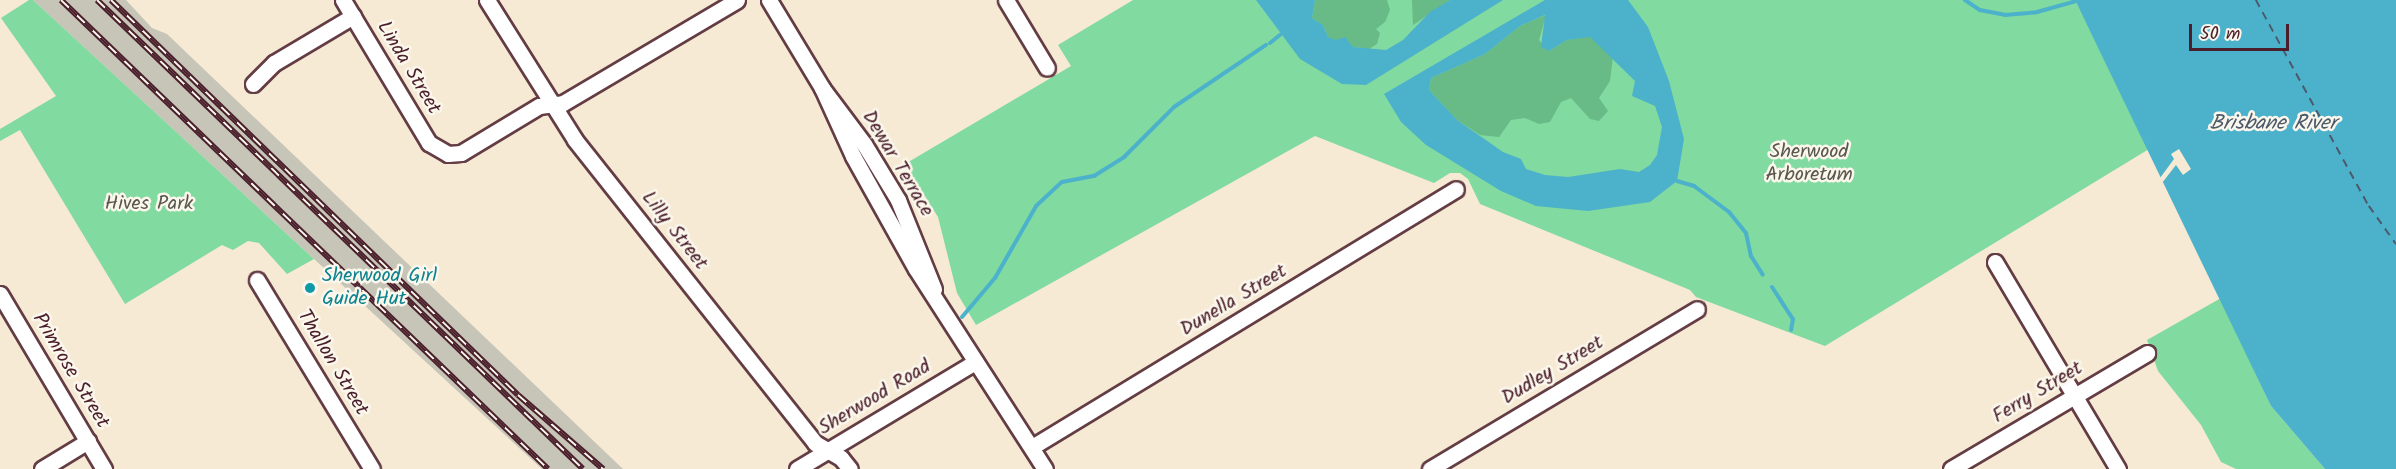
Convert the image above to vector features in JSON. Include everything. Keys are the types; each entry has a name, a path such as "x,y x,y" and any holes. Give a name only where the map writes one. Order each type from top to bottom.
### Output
{"street":[{"name":"Linda Street","path":"343,0 425,137 442,153 461,153 539,106 551,104"},
{"name":"Lilly Street","path":"487,0 575,141 815,443 828,450 850,469"},
{"path":"551,104 563,104 737,0"},
{"name":"Dewar Terrace","path":"769,0 822,88 873,193 975,362 1045,469"},
{"path":"1006,0 1047,68"},
{"path":"253,84 274,63 353,16"},
{"name":"Dunella Street","path":"1032,447 1456,189"},
{"path":"1995,262 2118,469"},
{"name":"Thallon Street","path":"257,279 372,469"},
{"name":"Primrose Street","path":"0,294 104,469"},
{"name":"Dudley Street","path":"1430,469 1697,309"},
{"name":"Ferry Street","path":"1951,469 2147,353"},
{"name":"Sherwood Road","path":"797,469 975,362"},
{"path":"42,469 88,441"}],"shaded area":[{"path":"33,0 126,0 152,28 167,34 623,469 542,469"}],"green space":[{"name":"Hives Park","path":"29,0 33,0 314,259 287,274 259,243 248,241 233,250 222,245 125,304 20,130 0,141 0,129 56,96 1,18"},
{"name":"Sherwood Arboretum","path":"1133,0 2075,0 2149,149 1825,346 1696,297 1690,290 1480,204 1468,179 1460,173 1450,173 1434,183 1315,136 976,325 957,293 938,217 905,164 1071,66 1058,45"},
{"path":"1315,0 1387,0 1390,10 1385,22 1376,29 1380,33 1377,44 1369,49 1353,47 1328,37 1323,25 1312,18"},
{"path":"1412,0 1450,0 1413,25"},
{"path":"1546,15 1539,40 1549,51 1567,40 1590,36 1613,56 1610,81 1599,98 1608,111 1599,121 1590,119 1571,98 1561,102 1550,122 1539,124 1525,118 1511,120 1499,137 1480,135 1457,120 1429,90 1431,78 1485,54 1520,26"},
{"path":"2221,298 2271,406 2325,469 2236,469 2221,462 2201,425 2158,371 2147,340"}],"water":[{"path":"1256,0 1315,0 1312,18 1323,25 1328,37 1336,40 1345,37 1353,47 1386,50 1403,40 1430,12 1450,0 1503,0 1366,85 1342,84 1300,59"},
{"path":"1545,0 1628,0 1648,27 1669,81 1684,139 1677,181 1650,202 1588,211 1536,206 1501,191 1426,145 1401,122 1384,94","holes":["1545,15 1541,47 1549,51 1567,40 1590,37 1635,81 1632,96 1655,106 1662,127 1657,155 1650,165 1639,172 1620,169 1568,177 1545,175 1526,169 1521,159 1503,152 1457,120 1429,90 1431,78 1485,54 1520,26"]},
{"name":"Brisbane River","path":"2075,0 2396,0 2396,469 2325,469 2271,406"}],"pier":[{"path":"2179,149 2191,169 2183,175 2176,165 2162,183 2160,178 2174,159 2171,154"}],"waterway":[{"path":"1965,0 1980,10 2005,15 2037,12 2080,0"},
{"path":"1270,43 1280,35"},
{"path":"962,317 995,278 1036,206 1062,182 1094,176 1124,157 1174,107 1266,45"},
{"path":"1677,181 1694,186 1729,212 1746,233 1751,256 1763,275"},
{"path":"1772,287 1793,319 1791,330"}],"ferry route":[{"path":"2256,0 2369,206 2396,244"}],"railway":[{"path":"61,0 548,469"},
{"path":"97,0 583,469"},
{"path":"111,0 518,395 603,469"}],"place":[{"name":"Sherwood Girl Guide Hut","path":"310,288"}]}
